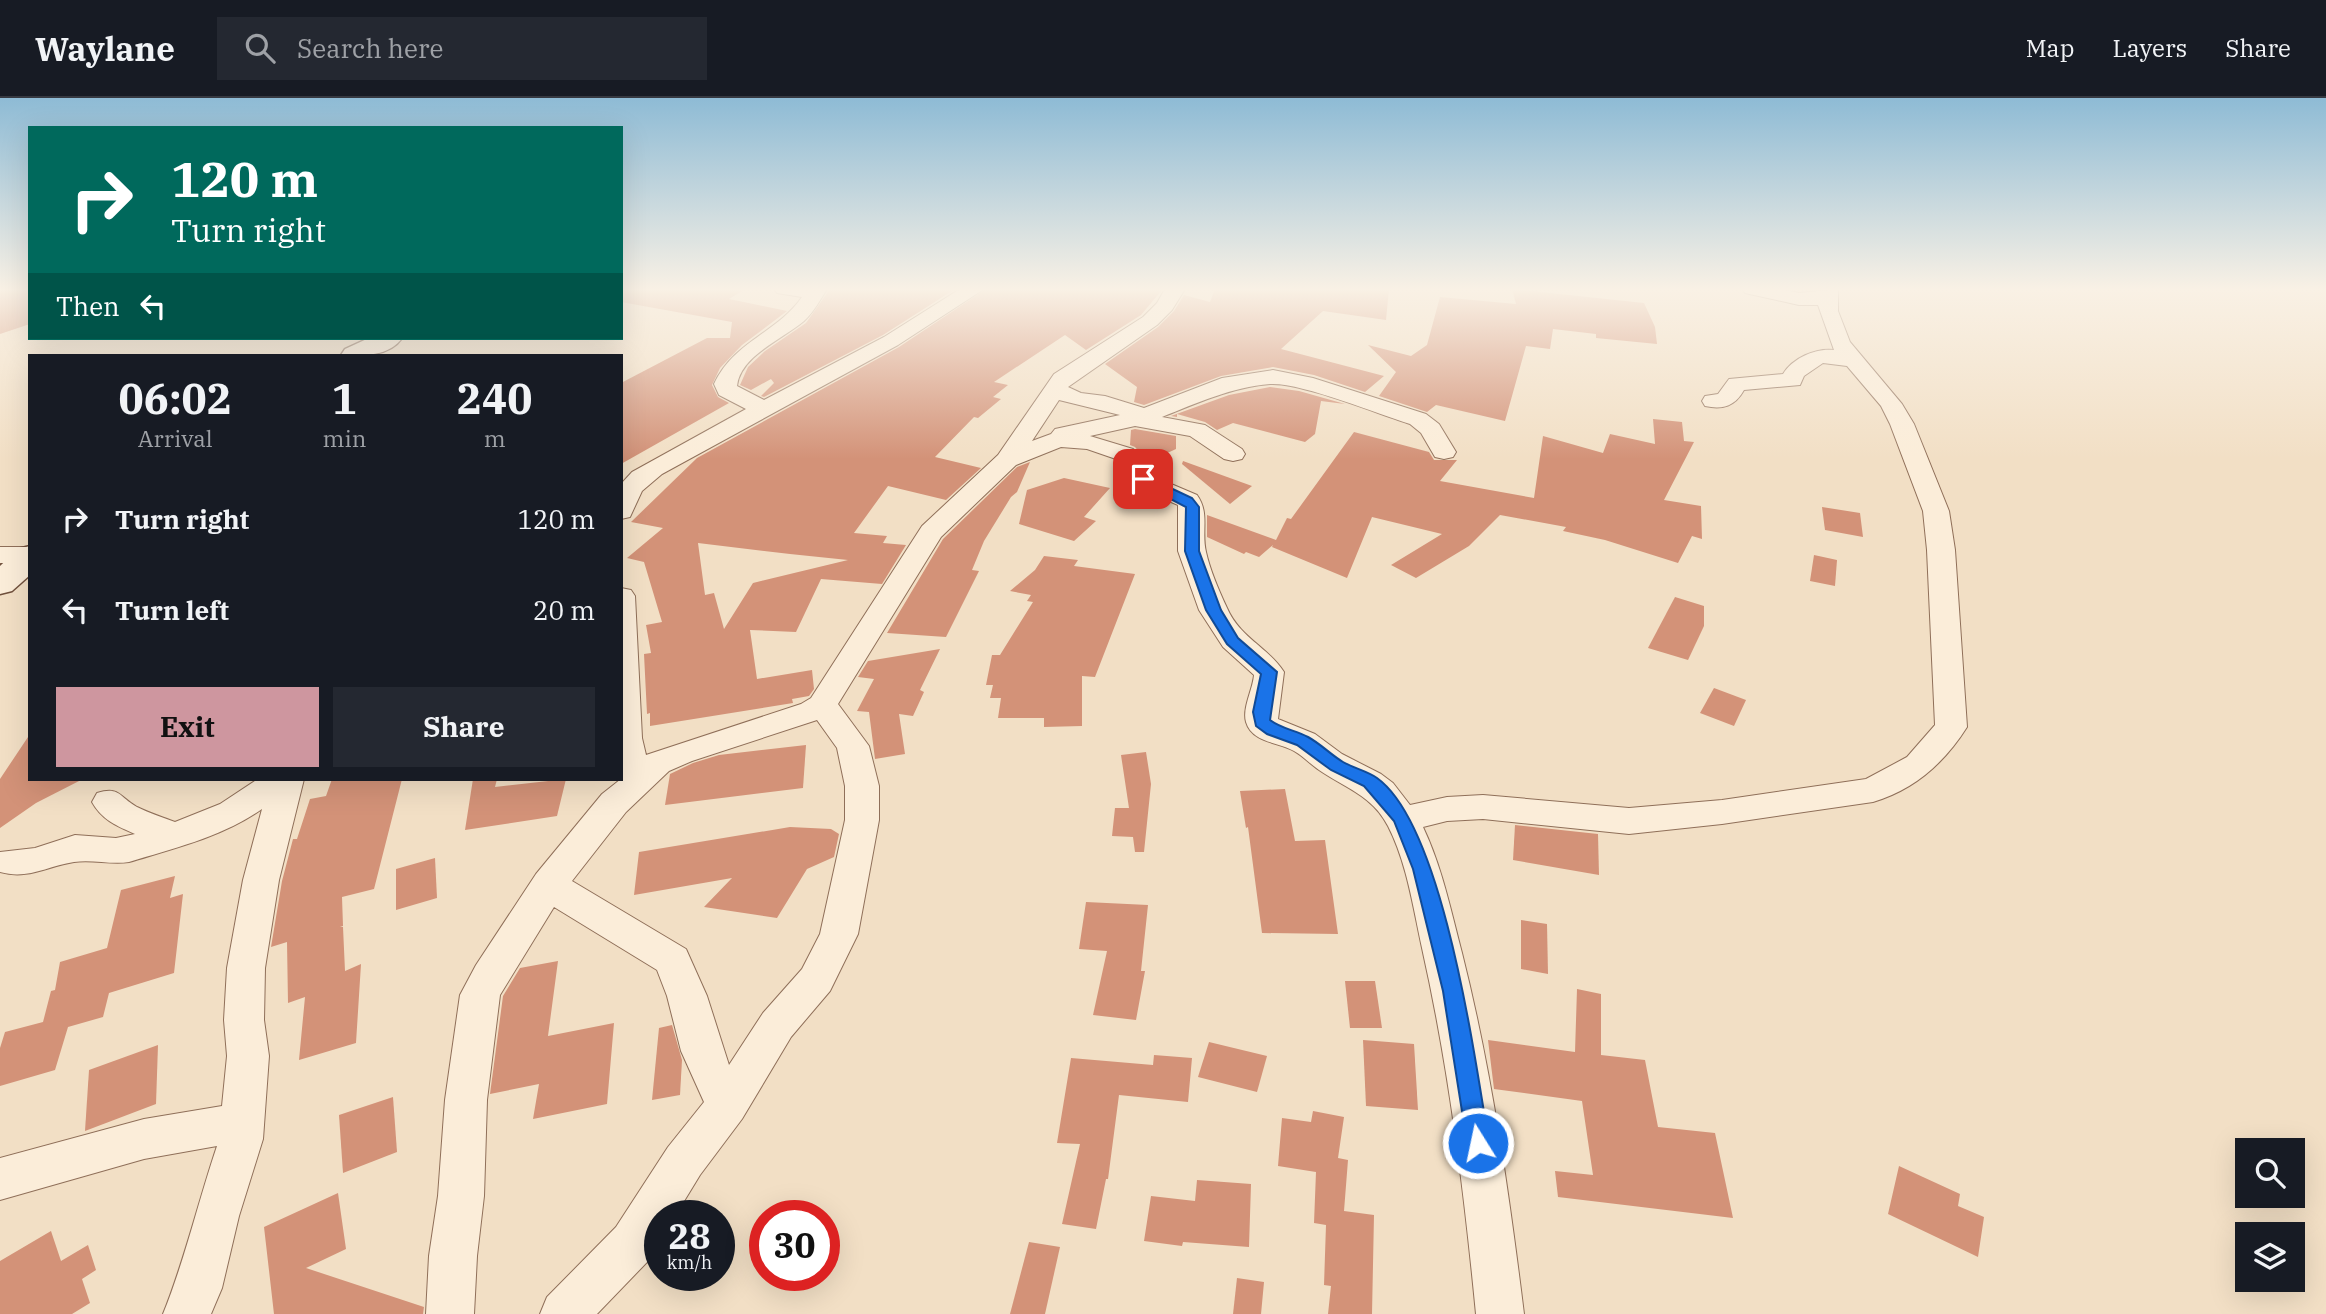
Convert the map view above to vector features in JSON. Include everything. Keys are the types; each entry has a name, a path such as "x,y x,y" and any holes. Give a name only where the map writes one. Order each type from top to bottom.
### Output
{"main road":[{"path":"356,354 373,346"},
{"path":"0,584 28,557"}],"street":[{"path":"758,346 743,357 727,376 724,384 727,390 765,410"},
{"path":"623,504 634,481 653,469 882,346"},
{"path":"450,1314 453,1256 461,1196 466,1100 480,995 549,884 614,803 636,781 669,757 812,711 821,705 931,533 1016,448 1054,389 1069,373 1111,346"},
{"path":"1402,819 1447,809 1475,807 1629,821 1699,814 1874,790 1919,765 1951,727 1941,550 1936,511 1902,424 1891,404 1841,346"},
{"path":"1713,401 1723,402 1729,399 1737,384 1792,380 1794,373 1817,356 1831,355 1853,361"},
{"path":"1016,448 1062,434 1140,417 1230,383 1257,377 1305,383 1418,419 1431,429 1444,452"},
{"path":"1054,389 1076,399 1105,403 1140,417 1197,430 1233,454"},
{"path":"1016,448 1021,457 1058,440 1082,439 1097,447 1128,456 1143,479 1188,500 1192,507 1192,551 1213,610 1233,641 1269,672 1261,712 1262,722 1273,731 1303,741 1337,766 1370,781 1402,819 1422,869 1452,991 1487,1193 1500,1314"},
{"path":"0,555 28,555"},
{"path":"623,653 626,738 636,781"},
{"path":"564,1314 632,1243 684,1161 727,1106 777,1025 823,968 839,934 862,820 862,786 853,746 844,730 821,705"},
{"path":"12,862 35,861 75,848 116,851 171,835 220,819 281,781"},
{"path":"187,1314 198,1288 216,1216 241,1139 248,1056 244,1020 246,968 261,880 284,781"},
{"path":"109,802 122,814 171,835"},
{"path":"549,884 583,908 672,960 687,996 702,1051 727,1106"},
{"path":"0,1179 130,1143 243,1122"}],"building":[{"path":"692,346 741,346 720,368 712,385 718,397 729,403 623,463 623,382"},
{"path":"773,346 862,346 764,397 761,396 774,383 771,379 751,390 740,385 748,367"},
{"path":"901,346 1049,346 994,382 1008,385 993,397 1001,399 978,418 974,417 935,457 981,468 946,500 888,486 854,533 887,536 883,543 906,545 882,584 821,579 796,632 750,630 757,679 812,670 814,689 809,696 792,699 793,703 650,726 644,654 651,653 646,625 662,622 644,562 627,558 663,528 631,522 697,458","holes":["698,543 848,560 753,583 724,629 714,593 705,595"]},
{"path":"1131,346 1285,346 1281,349 1384,376 1365,392 1314,375 1273,367 1221,376 1144,405 1134,402 1137,387 1105,364"},
{"path":"1369,346 1411,356 1426,346 1550,346 1550,349 1526,346 1505,421 1436,405 1427,412 1379,396 1396,372"},
{"path":"1270,387 1299,391 1345,404 1321,401 1315,434 1305,442 1233,423 1217,430 1205,422 1177,414 1177,417 1171,416 1229,395"},
{"path":"1653,419 1682,422 1684,441 1694,442 1664,500 1701,506 1702,539 1692,536 1678,563 1605,540 1563,531 1566,527 1500,515 1469,546 1416,578 1391,565 1442,534 1372,517 1347,578 1272,547 1273,545 1259,557 1246,552 1244,554 1207,537 1207,515 1276,540 1287,518 1291,519 1354,432 1429,452 1434,460 1457,460 1440,481 1534,498 1543,436 1603,453 1610,434 1655,444"},
{"path":"1131,430 1176,436 1176,449 1148,462 1130,445"},
{"path":"1183,461 1252,486 1230,504 1182,464"},
{"path":"1030,462 1017,492 1011,497 984,541 972,570 979,571 946,637 887,633 943,539 1017,467"},
{"path":"1064,478 1110,488 1084,517 1096,521 1074,541 1019,524 1027,490"},
{"path":"1822,507 1860,513 1863,537 1825,530"},
{"path":"1814,555 1837,560 1835,586 1810,581"},
{"path":"1044,556 1078,560 1074,566 1135,574 1095,677 1082,676 1082,726 1044,727 1044,718 998,718 1001,698 990,698 993,685 986,685 992,655 1000,655 1033,602 1027,601 1031,595 1010,591 1035,570"},
{"path":"1675,597 1704,606 1704,626 1688,660 1648,648"},
{"path":"940,649 920,690 924,692 913,716 899,714 905,754 875,759 869,712 857,711 874,679 858,677 868,661"},
{"path":"1714,688 1746,700 1734,726 1700,713"},
{"path":"28,737 28,781 79,781 36,803 0,828 0,779"},
{"path":"806,745 803,788 665,805 670,774 693,763 719,755"},
{"path":"1146,752 1151,784 1144,852 1135,852 1133,837 1112,836 1115,808 1129,808 1121,755"},
{"path":"331,781 401,781 374,889 342,897 343,926 340,927 343,927 345,971 361,964 356,1043 299,1060 305,997 288,1003 287,942 271,947 282,881 293,839 297,839 310,799 326,796"},
{"path":"473,781 496,781 495,787 566,781 557,816 465,830"},
{"path":"1285,789 1295,841 1325,840 1338,934 1262,933 1248,827 1246,828 1240,791"},
{"path":"1515,825 1598,834 1599,875 1513,860"},
{"path":"790,827 831,829 839,834 834,857 807,869 777,918 704,907 732,878 634,895 639,852"},
{"path":"435,858 437,898 396,910 396,869"},
{"path":"175,876 170,898 183,894 174,973 109,993 103,1017 68,1027 55,1070 0,1086 0,1048 5,1032 43,1022 51,991 55,990 60,962 107,948 121,890"},
{"path":"1086,902 1148,905 1141,971 1145,971 1136,1020 1093,1015 1107,951 1079,949"},
{"path":"1521,920 1547,924 1548,974 1521,969"},
{"path":"558,961 548,1036 614,1023 607,1104 533,1119 539,1084 490,1094 503,996 520,968"},
{"path":"1345,981 1375,981 1382,1028 1350,1028"},
{"path":"1577,989 1601,994 1601,1055 1645,1060 1658,1127 1715,1133 1733,1218 1558,1197 1555,1171 1593,1175 1582,1101 1494,1089 1488,1040 1575,1052"},
{"path":"672,1025 682,1060 680,1095 652,1100 659,1028"},
{"path":"1363,1040 1414,1044 1418,1110 1366,1106"},
{"path":"1209,1042 1267,1056 1257,1092 1198,1077"},
{"path":"158,1045 156,1104 85,1131 89,1070"},
{"path":"1154,1055 1192,1058 1188,1102 1119,1095 1108,1179 1096,1229 1062,1224 1080,1144 1057,1143 1071,1058 1153,1065"},
{"path":"393,1097 397,1152 343,1173 339,1115"},
{"path":"1313,1111 1344,1117 1338,1158 1348,1160 1344,1211 1374,1215 1372,1314 1328,1314 1331,1286 1324,1285 1326,1225 1314,1223 1316,1172 1278,1166 1282,1118 1311,1122"},
{"path":"1899,1166 1960,1194 1958,1206 1984,1217 1978,1257 1888,1214"},
{"path":"1197,1180 1251,1184 1249,1247 1183,1242 1182,1246 1144,1241 1151,1196 1195,1201"},
{"path":"338,1193 346,1249 306,1268 424,1307 423,1314 274,1314 264,1227"},
{"path":"51,1231 61,1261 88,1245 96,1270 82,1279 90,1303 72,1314 0,1314 0,1261"},
{"path":"1029,1242 1060,1247 1045,1314 1010,1314"},
{"path":"1237,1278 1264,1282 1261,1314 1233,1314"}],"route":[{"path":"1143,479 1188,500 1192,507 1192,551 1213,610 1233,641 1269,672 1261,712 1265,727 1303,741 1337,766 1370,781 1402,819 1422,869 1452,991 1478,1143"}]}
